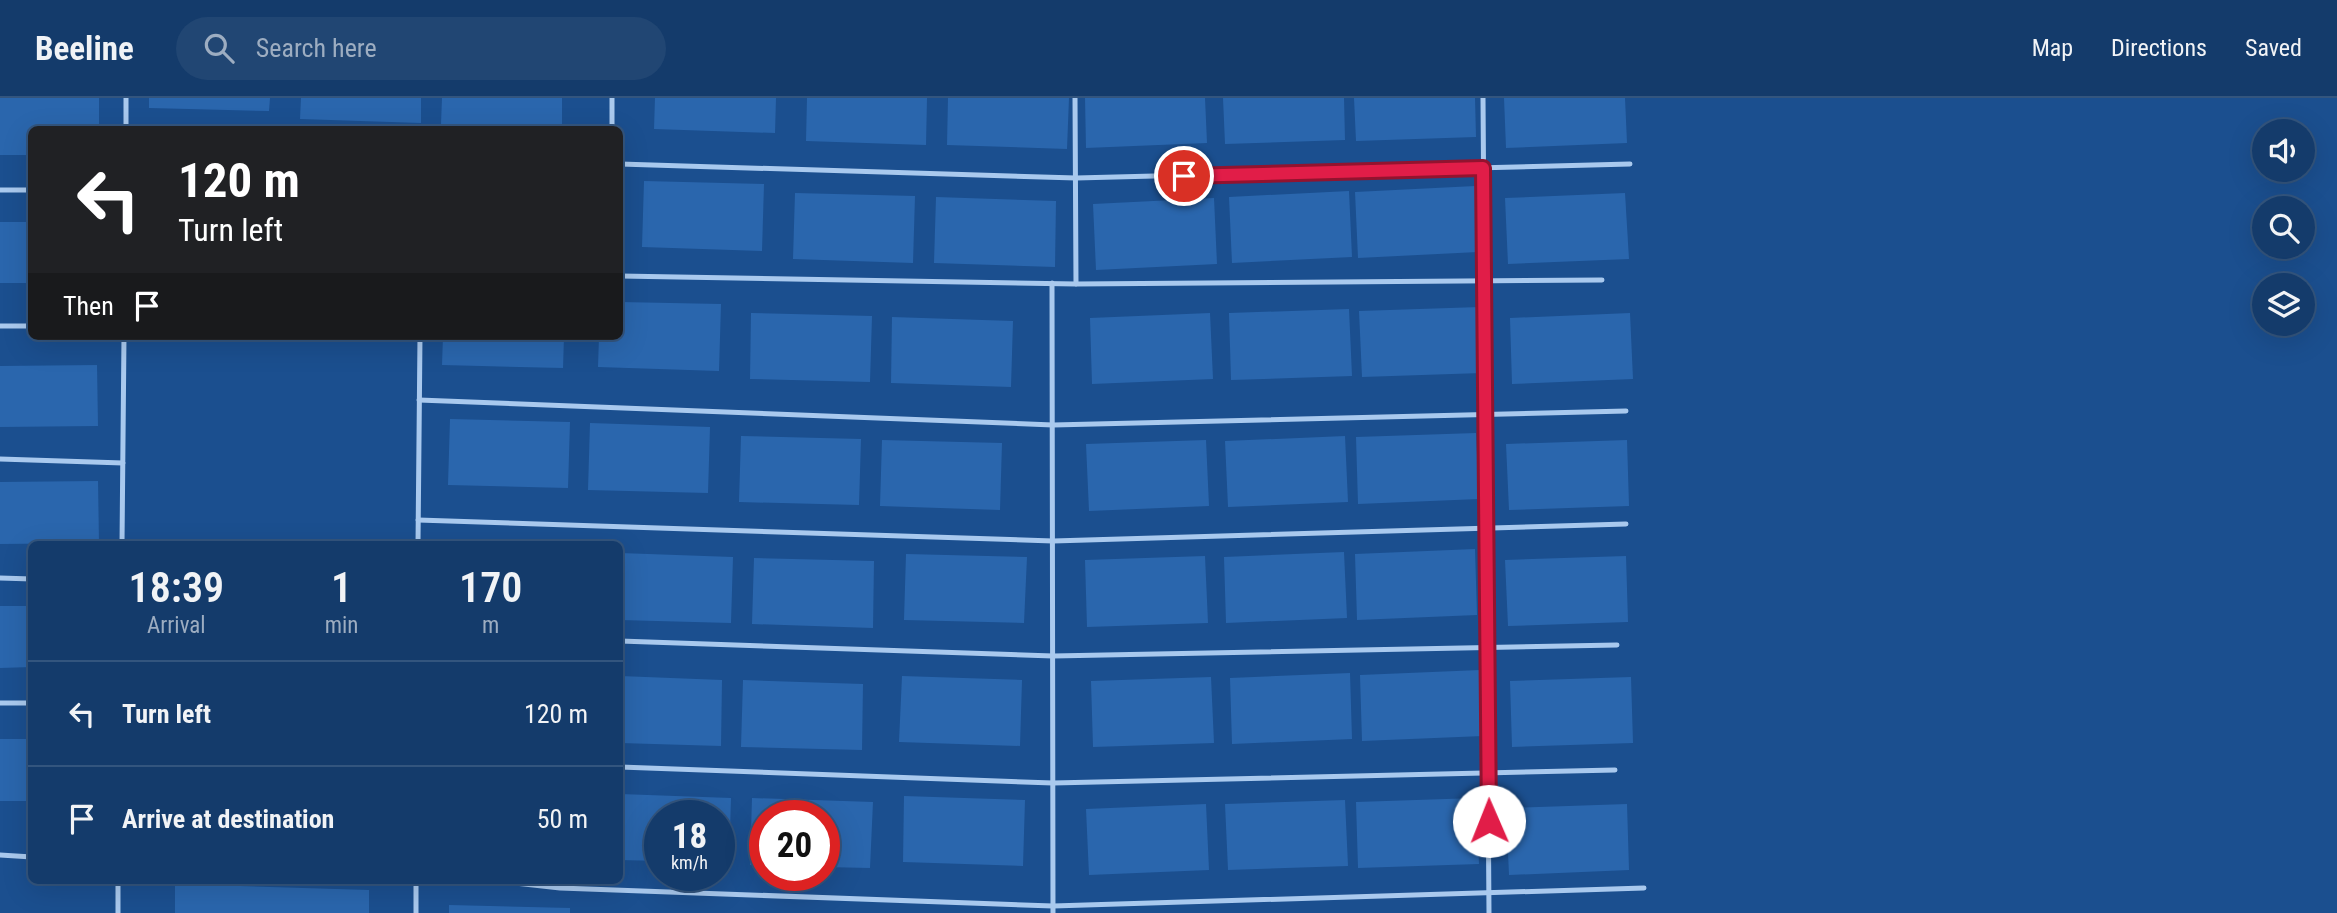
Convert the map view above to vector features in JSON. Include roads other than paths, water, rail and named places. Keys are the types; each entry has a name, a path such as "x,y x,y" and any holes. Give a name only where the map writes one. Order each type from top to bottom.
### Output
{"lane":[{"path":"126,98 126,126"},
{"path":"612,98 612,126"},
{"path":"1075,98 1076,284"},
{"path":"1483,98 1489,913"},
{"path":"623,164 1076,178 1630,164"},
{"path":"0,190 28,190"},
{"path":"623,276 1076,284 1602,280"},
{"path":"1052,283 1053,910"},
{"path":"0,326 28,326"},
{"path":"122,541 124,340"},
{"path":"418,541 419,340"},
{"path":"419,400 1053,425 1626,411"},
{"path":"0,459 123,463"},
{"path":"418,520 1053,541 1626,524"},
{"path":"0,578 28,579"},
{"path":"623,641 1053,656 1617,645"},
{"path":"0,703 28,703"},
{"path":"623,767 1053,783 1615,770"},
{"path":"0,855 28,857"},
{"path":"118,884 118,913"},
{"path":"416,884 416,913"},
{"path":"524,884 560,888 1053,910 1644,888"}]}
